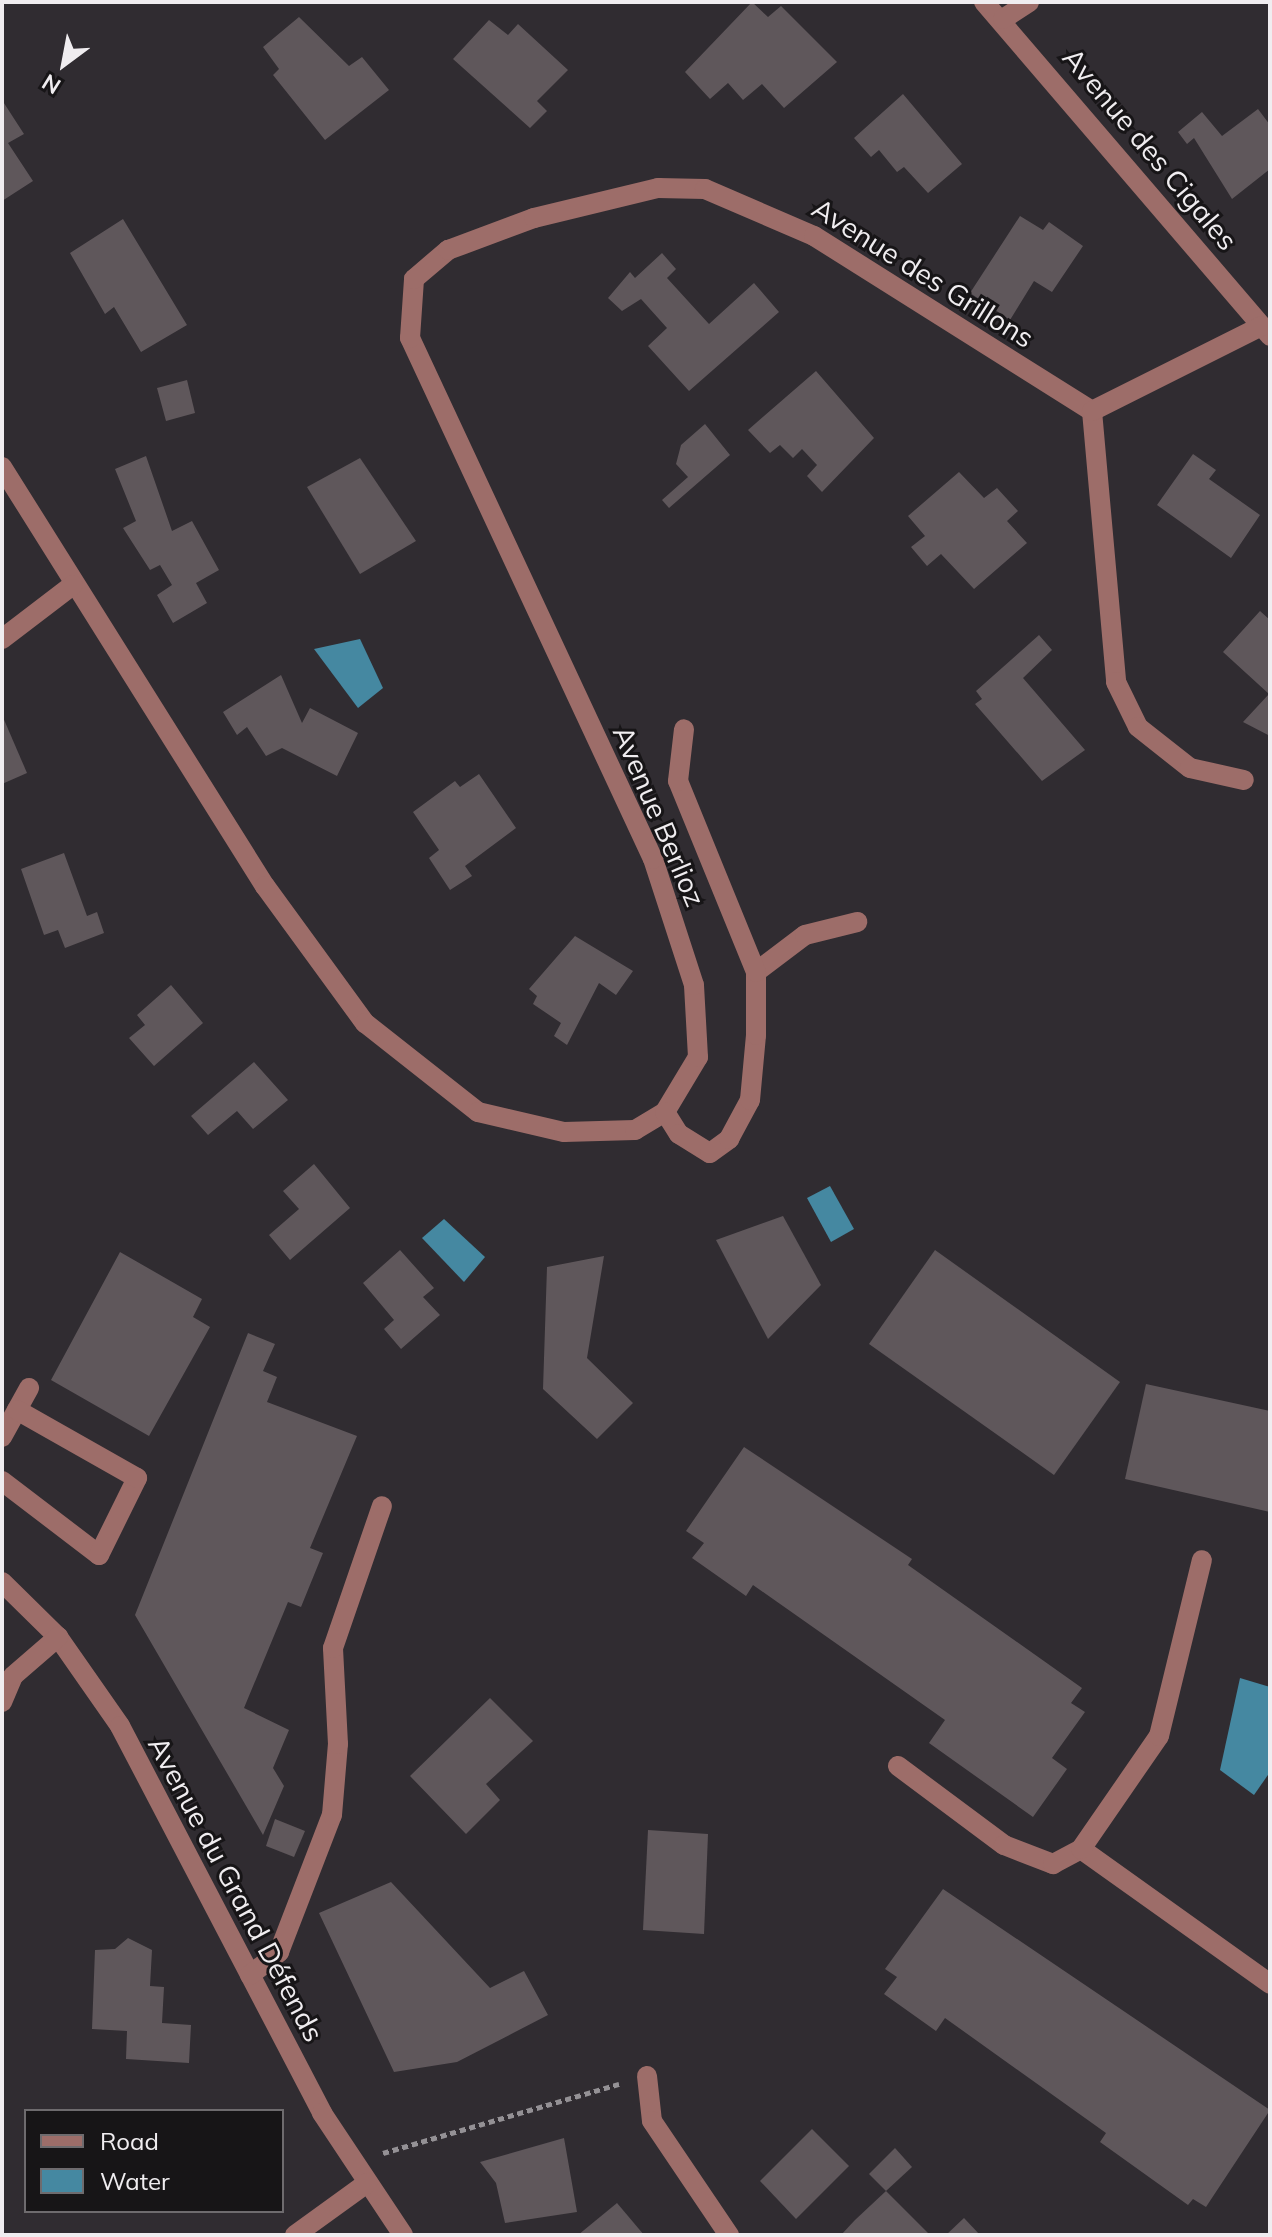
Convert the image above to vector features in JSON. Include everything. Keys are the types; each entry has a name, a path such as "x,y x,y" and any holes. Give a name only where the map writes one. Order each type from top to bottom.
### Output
{"street":[{"name":"Avenue des Cigales","path":"984,2 1003,19 1266,331"},
{"path":"1003,19 1029,2"},
{"name":"Avenue des Grillons","path":"534,218 658,188 705,189 752,203 1092,411"},
{"name":"Avenue Berlioz","path":"534,218 448,250 414,279 410,338 653,859 694,985 698,1057 665,1112"},
{"path":"1244,780 1190,768 1138,727 1116,682 1092,411 1266,331"},
{"path":"2,467 73,585 265,886 365,1023 478,1112 564,1132 635,1130 665,1112 679,1134 710,1153 729,1139 750,1100 756,972 678,781 684,729"},
{"path":"2,639 73,585"},
{"path":"756,972 805,935 857,922"},
{"path":"2,1437 29,1388"},
{"path":"2,1481 99,1555 137,1478 17,1410"},
{"path":"250,1975 279,1952 332,1815 338,1744 333,1648 382,1506"},
{"path":"898,1766 1004,1845 1053,1864 1081,1849 1159,1736 1202,1560"},
{"name":"Avenue du Grand Défends","path":"2,1582 58,1637 120,1726 250,1975 352,2161 403,2235"},
{"path":"2,1702 13,1676 58,1637"},
{"path":"1081,1849 1270,1984"},
{"path":"647,2076 652,2121 729,2235"},
{"path":"295,2235 367,2183"}],"path":[{"path":"352,2161 647,2076"}],"water":[{"path":"360,639 383,688 358,708 314,649"},
{"path":"830,1186 854,1229 831,1242 807,1198"},
{"path":"444,1219 485,1257 464,1282 422,1238"},
{"path":"1240,1678 1270,1687 1270,1772 1254,1795 1220,1770"}],"building":[{"path":"752,2 768,17 781,6 837,62 784,108 762,84 743,100 728,83 710,99 685,72"},
{"path":"299,17 349,66 362,57 389,90 325,140 273,75 279,69 263,47"},
{"path":"489,20 508,35 518,24 568,70 537,101 547,111 530,128 453,59"},
{"path":"903,94 962,164 928,193 904,167 897,172 879,150 871,157 854,138"},
{"path":"2,100 24,134 8,143 33,181 2,201"},
{"path":"1258,109 1270,125 1270,169 1232,199 1194,138 1187,144 1178,132 1202,112 1222,136"},
{"path":"1020,216 1043,230 1049,222 1083,246 1052,292 1034,281 1010,320 970,293"},
{"path":"123,219 187,325 141,352 114,307 105,314 70,253"},
{"path":"662,253 676,269 667,278 709,324 754,283 779,312 689,391 648,346 667,328 641,299 622,311 608,298 630,272 635,278"},
{"path":"816,371 874,438 822,492 807,476 817,465 802,449 793,458 780,445 770,453 748,430"},
{"path":"187,380 195,413 166,421 157,388"},
{"path":"705,424 730,455 669,508 662,500 688,477 676,464 681,445"},
{"path":"1193,454 1216,470 1209,479 1260,515 1231,558 1157,505"},
{"path":"146,456 172,531 192,521 219,570 196,583 207,603 173,623 157,595 172,585 160,565 150,570 123,528 136,521 115,469"},
{"path":"360,458 416,541 360,574 307,487"},
{"path":"959,472 984,498 997,488 1018,511 1007,521 1027,543 974,589 941,554 927,566 911,547 925,536 908,516"},
{"path":"1260,611 1270,620 1270,736 1243,722 1269,694 1223,652"},
{"path":"1039,635 1052,650 1023,678 1085,750 1042,781 975,704 982,699 976,691"},
{"path":"281,675 302,723 310,708 358,733 337,776 282,748 266,756 247,727 237,735 223,712"},
{"path":"2,715 27,773 2,784"},
{"path":"479,774 516,828 465,866 472,876 450,890 429,858 439,850 413,812 455,781 460,787"},
{"path":"64,853 87,916 97,912 104,933 65,948 58,930 44,935 21,869"},
{"path":"575,936 633,971 616,995 599,983 567,1045 554,1036 561,1023 533,1004 537,996 529,989"},
{"path":"171,985 203,1023 154,1066 129,1038 145,1025 137,1015"},
{"path":"254,1062 288,1100 253,1129 237,1111 208,1135 191,1116"},
{"path":"314,1164 350,1208 290,1260 269,1235 299,1209 283,1191"},
{"path":"783,1216 821,1285 768,1339 716,1240"},
{"path":"400,1250 434,1288 423,1297 440,1315 401,1349 384,1329 394,1320 363,1283"},
{"path":"935,1250 1120,1382 1054,1475 869,1344"},
{"path":"120,1252 202,1299 193,1317 210,1327 149,1436 51,1380"},
{"path":"604,1256 587,1358 633,1403 597,1439 543,1389 547,1267"},
{"path":"248,1333 275,1344 263,1371 277,1377 267,1402 357,1436 310,1548 323,1553 301,1607 288,1602 244,1708 289,1730 273,1768 284,1786 263,1835 135,1615"},
{"path":"1146,1384 1270,1411 1270,1512 1125,1479"},
{"path":"744,1447 912,1559 908,1565 1082,1688 1071,1703 1085,1712 1052,1758 1067,1769 1033,1817 929,1743 945,1720 753,1585 746,1596 692,1558 704,1543 686,1531"},
{"path":"490,1698 533,1741 486,1784 500,1800 466,1834 410,1776"},
{"path":"275,1819 305,1831 294,1857 266,1846"},
{"path":"648,1830 708,1834 704,1934 643,1930"},
{"path":"391,1882 490,1988 524,1971 548,2015 457,2062 394,2072 319,1913"},
{"path":"943,1889 1270,2110 1206,2207 1193,2199 1188,2205 1100,2142 1106,2133 945,2018 936,2031 884,1994 897,1977 885,1969"},
{"path":"128,1938 152,1950 150,1986 164,1987 162,2023 191,2025 189,2063 126,2059 127,2031 92,2029 95,1950 115,1949"},
{"path":"812,2129 849,2166 796,2219 760,2181"},
{"path":"564,2138 577,2212 505,2223 496,2183 480,2162"},
{"path":"895,2148 912,2167 886,2191 869,2174"},
{"path":"886,2191 930,2235 841,2235 855,2220"},
{"path":"617,2203 644,2235 578,2235"},
{"path":"964,2218 980,2235 946,2235"}]}
